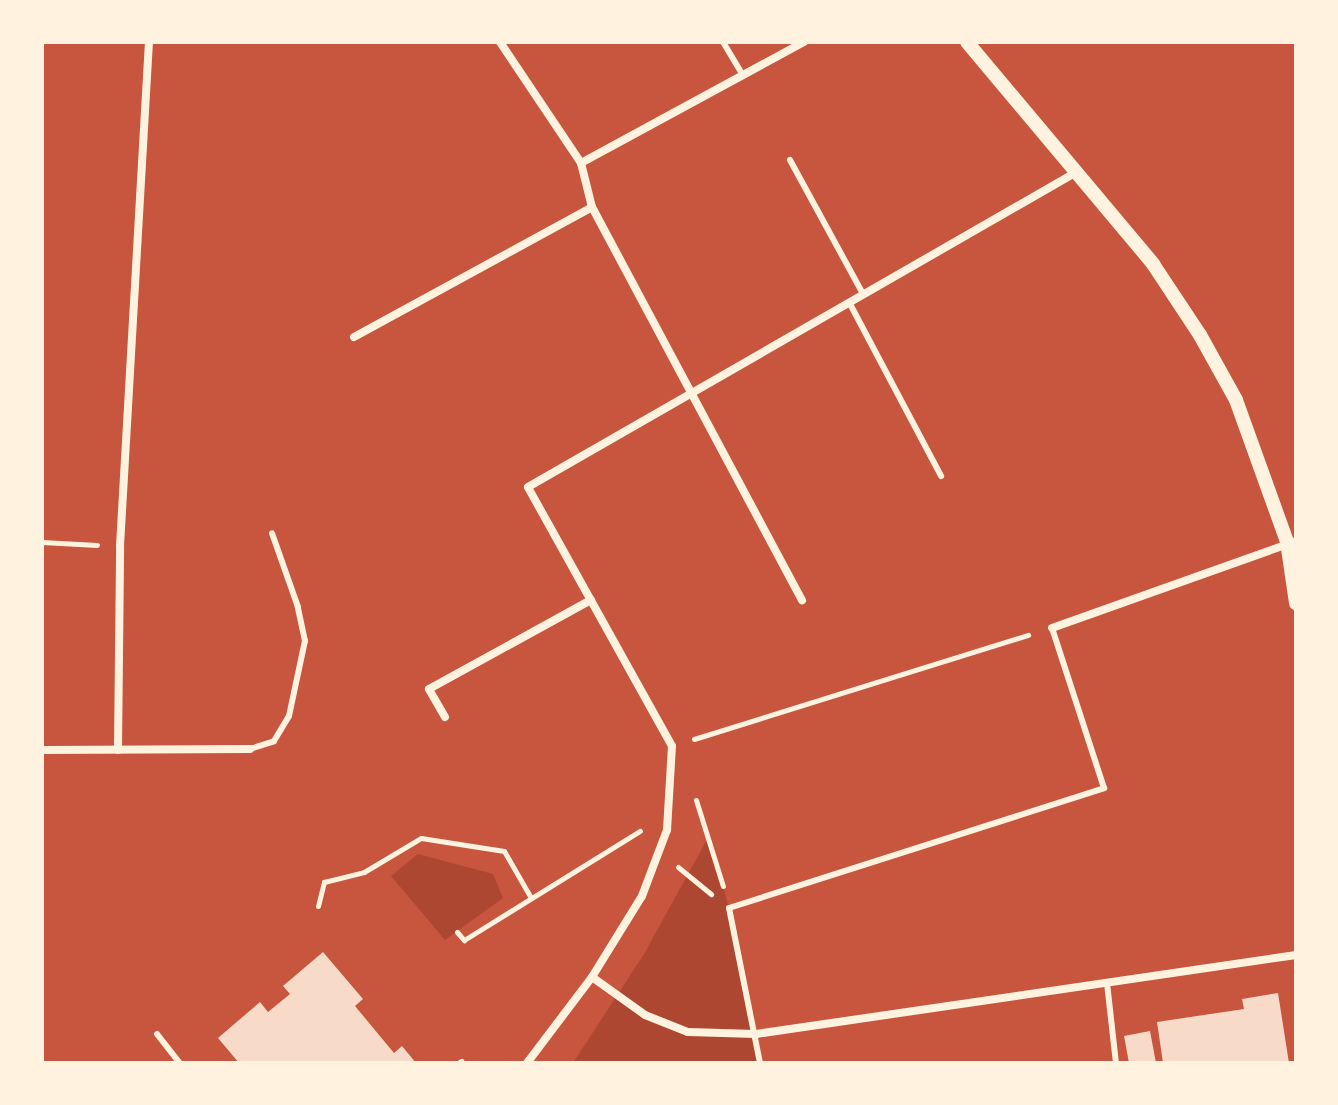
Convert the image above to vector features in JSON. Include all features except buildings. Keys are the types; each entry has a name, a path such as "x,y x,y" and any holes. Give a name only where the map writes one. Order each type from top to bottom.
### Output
{"street":[{"path":"118,750 120,546 149,42"},
{"path":"500,42 581,163 592,207 802,600"},
{"path":"581,163 804,42"},
{"path":"967,42 1153,264 1200,335 1236,400 1292,542 1296,603"},
{"path":"527,1063 592,977 642,896 659,851 668,814 672,746 528,487 1075,173"},
{"path":"354,337 592,207"},
{"path":"1052,628 1292,542"},
{"path":"445,717 429,689 591,600"},
{"path":"42,750 250,749"},
{"path":"592,977 645,1015 688,1032 756,1034 1296,955"}],"lane":[{"path":"723,42 743,75"},
{"path":"790,160 863,294"},
{"path":"849,302 941,476"},
{"path":"250,749 274,741 289,716 305,641 298,607 272,533"},
{"path":"760,1063 729,908 1104,788 1052,628"},
{"path":"1107,983 1116,1063"},
{"path":"157,1034 180,1063"}],"path":[{"path":"42,542 120,546"},
{"path":"729,908 703,817 672,746 1052,628"},
{"path":"457,932 464,940 668,814"},
{"path":"318,906 324,882 364,872 421,838 504,851 531,898"},
{"path":"659,851 729,908"}],"shaded area":[{"path":"709,836 729,908 760,1063 573,1063 644,954"},
{"path":"418,854 493,874 503,898 445,940 391,876"}]}
